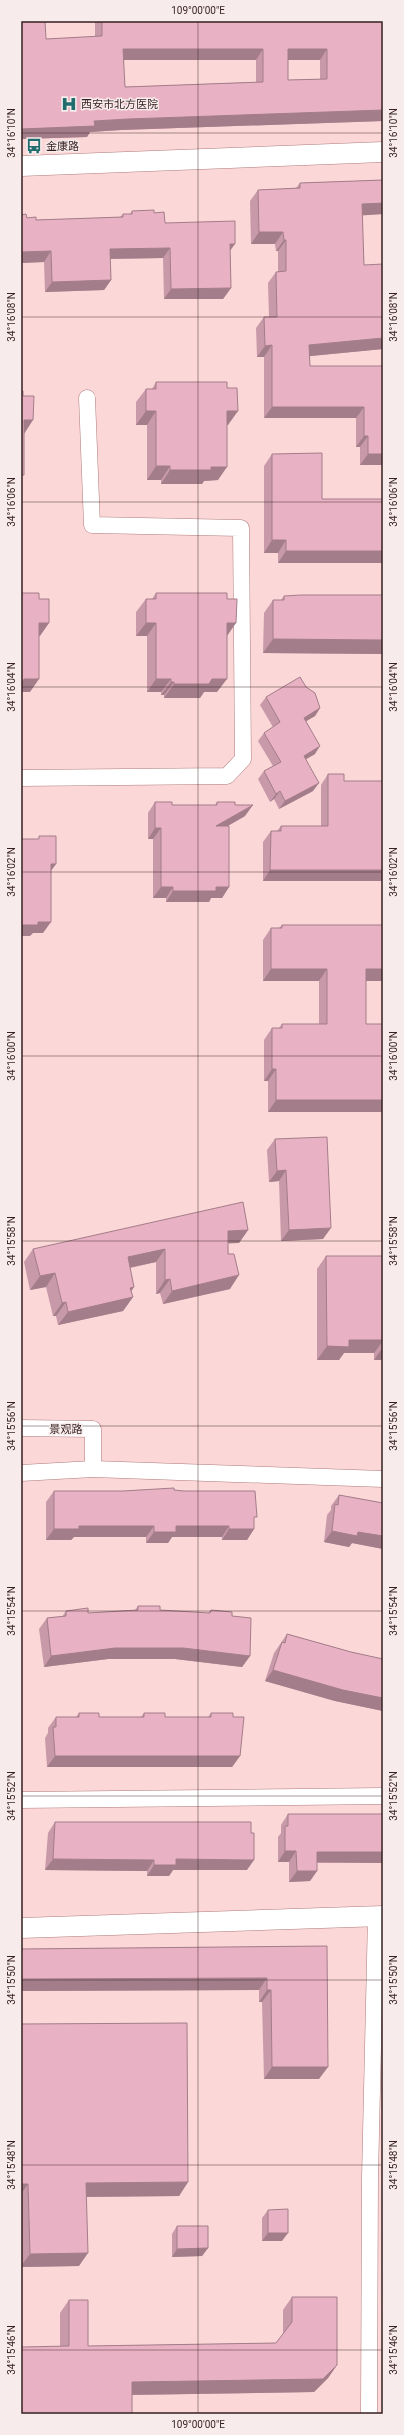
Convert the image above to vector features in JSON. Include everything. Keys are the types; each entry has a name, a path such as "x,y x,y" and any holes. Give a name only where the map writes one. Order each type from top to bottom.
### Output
{"street":[{"path":"21,166 383,152"},
{"path":"21,778 227,776 242,759 241,528 92,525 87,398"},
{"name":"景观路","path":"21,1428 93,1429 93,1469"},
{"path":"21,1473 93,1469 383,1479"},
{"path":"21,1800 383,1796"},
{"path":"21,1928 379,1916 370,2177 369,2414"}],"building":[{"path":"21,21 45,21 46,39 102,36 102,21 383,21 383,110 128,119 94,121 95,126 21,129","holes":["123,49 263,49 263,82 125,87","288,49 327,49 327,79 288,80"]},
{"path":"383,180 383,203 362,204 364,265 383,264 383,338 309,345 310,366 383,366 383,454 368,454 368,436 364,436 364,407 272,407 272,345 265,346 264,317 277,317 276,272 286,271 286,240 284,240 283,232 259,232 258,190 300,188 300,183"},
{"path":"154,210 154,213 164,212 165,223 235,221 235,244 230,244 231,288 171,289 170,248 110,249 111,280 52,282 51,251 21,252 21,215 26,214 27,218 36,217 36,220 123,217 123,214 132,214 132,211"},
{"path":"156,382 227,382 227,388 237,388 238,411 227,411 227,467 211,467 211,470 170,470 170,466 156,466 156,411 146,411 146,389 156,389"},
{"path":"21,391 23,391 23,396 34,396 33,420 24,420 24,475 21,475"},
{"path":"322,453 322,499 383,499 383,551 286,551 286,540 272,540 272,454"},
{"path":"21,593 39,593 39,599 49,599 49,623 39,623 39,679 24,679 21,684"},
{"path":"156,593 227,593 227,599 237,599 236,623 227,623 227,679 212,679 209,684 174,684 174,682 171,682 171,679 156,679 156,623 146,623 146,599 156,599"},
{"path":"383,595 383,640 273,639 273,600 284,600 284,596"},
{"path":"300,677 306,687 315,693 320,708 304,718 320,746 304,756 319,783 285,801 280,791 276,794 264,771 281,762 264,733 280,722 266,697"},
{"path":"328,774 344,774 344,781 383,781 383,870 270,870 271,831 281,831 281,826 328,826"},
{"path":"155,802 172,802 172,805 217,805 217,802 235,802 235,805 253,805 216,826 229,826 229,887 216,887 216,891 173,891 173,887 161,887 161,828 155,828"},
{"path":"39,836 56,836 56,864 51,864 51,922 38,922 38,925 21,925 21,839 39,839"},
{"path":"282,925 383,925 383,969 366,969 366,1024 383,1024 383,1100 276,1100 276,1069 272,1069 272,1028 282,1028 282,1024 327,1024 327,969 271,969 271,928 282,928"},
{"path":"327,1137 331,1228 289,1230 286,1170 277,1171 275,1139"},
{"path":"243,1202 248,1230 228,1231 228,1254 234,1254 239,1275 172,1291 170,1279 165,1280 165,1249 128,1257 134,1287 130,1288 133,1297 68,1312 66,1302 62,1303 55,1273 40,1276 33,1249"},
{"path":"326,1256 383,1256 383,1340 349,1340 349,1347 327,1346"},
{"path":"174,1488 174,1490 184,1491 255,1491 257,1517 254,1517 254,1529 229,1529 229,1526 176,1526 176,1532 154,1532 154,1526 79,1526 79,1529 54,1529 54,1491 123,1491"},
{"path":"339,1495 383,1503 383,1536 358,1532 357,1536 332,1531 335,1504 338,1505"},
{"path":"138,1606 160,1606 160,1610 210,1613 211,1610 232,1612 232,1616 251,1618 250,1656 183,1648 115,1648 51,1656 47,1618 66,1616 66,1611 88,1608 88,1613 138,1610"},
{"path":"287,1634 351,1652 383,1659 383,1698 343,1690 273,1670 282,1642 285,1643"},
{"path":"79,1713 99,1713 99,1717 144,1717 144,1713 165,1713 165,1717 211,1717 211,1713 233,1713 233,1717 244,1717 240,1756 55,1756 53,1727 56,1727 56,1717 79,1717"},
{"path":"288,1814 383,1814 383,1852 317,1852 317,1871 297,1871 296,1851 285,1851 285,1826 288,1826"},
{"path":"55,1822 251,1822 251,1833 254,1833 254,1860 176,1859 176,1865 154,1865 154,1860 53,1859"},
{"path":"327,1946 328,2067 272,2067 271,1990 267,1990 267,1978 21,1979 21,1949"},
{"path":"187,2023 188,2182 86,2183 88,2253 30,2254 28,2184 21,2184 21,2024"},
{"path":"288,2209 288,2233 268,2233 268,2210"},
{"path":"177,2226 208,2226 208,2248 177,2249"},
{"path":"292,2297 337,2297 337,2365 323,2379 132,2382 132,2414 21,2414 21,2347 69,2346 69,2300 88,2300 88,2346 276,2343 292,2322"}],"place":[{"name":"西安市北方医院","path":"69,104"},
{"name":"金康路","path":"34,146"}]}
